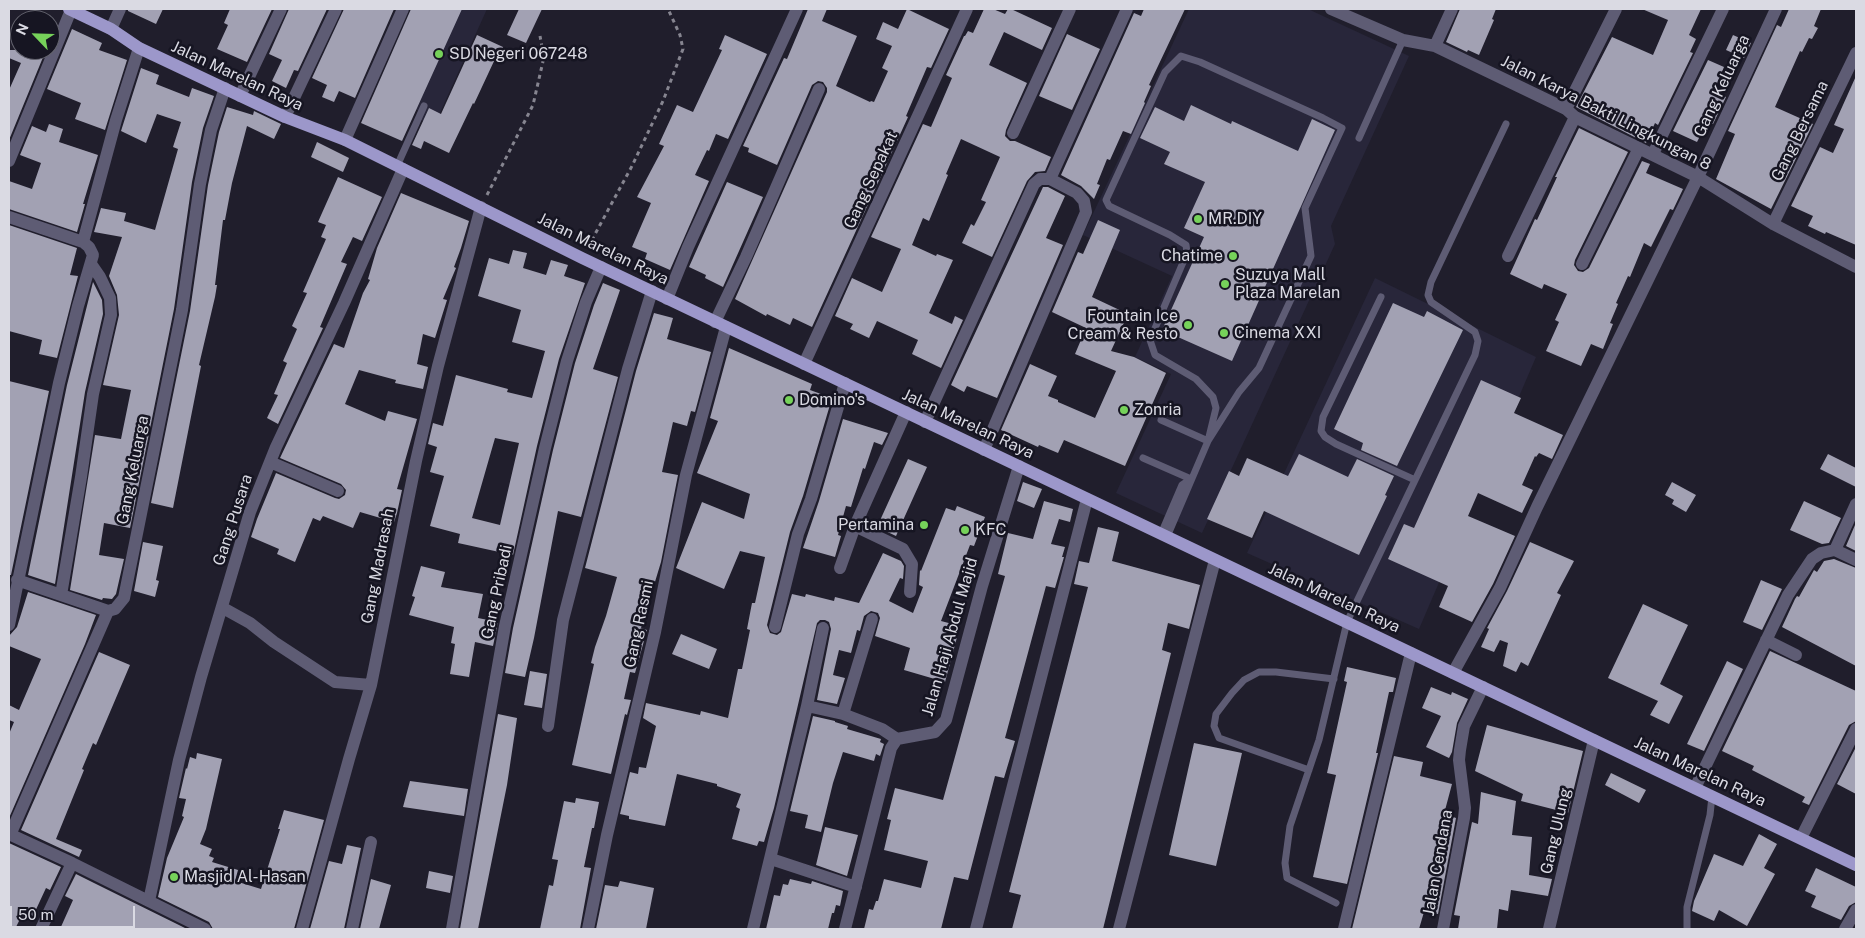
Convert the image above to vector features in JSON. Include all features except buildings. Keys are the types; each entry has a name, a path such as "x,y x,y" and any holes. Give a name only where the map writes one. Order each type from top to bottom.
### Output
{"main road":[{"name":"Jalan Marelan Raya","path":"70,9 111,29 139,48 285,117 345,140 601,268 1856,864"}],"street":[{"path":"9,161 70,9"},
{"path":"111,29 120,9"},
{"path":"240,96 281,9"},
{"path":"285,117 336,9"},
{"path":"345,140 404,9"},
{"path":"666,299 688,247 798,9"},
{"name":"Gang Sepakat","path":"804,364 967,9"},
{"path":"1013,133 1070,9"},
{"path":"1050,179 1126,9"},
{"name":"Jalan Karya Bakti Lingkungan 8","path":"1331,9 1403,40 1435,46 1698,177 1773,224 1856,267"},
{"path":"1435,46 1452,9"},
{"path":"1508,256 1616,9"},
{"path":"1653,154 1723,9"},
{"name":"Gang Keluarga","path":"1453,673 1500,588 1536,507 1698,177 1776,9"},
{"path":"83,242 116,120 139,48"},
{"name":"Gang Bersama","path":"1773,224 1856,53"},
{"name":"Gang Keluarga","path":"9,835 108,611 115,609 124,598 182,310 200,184 211,130 225,88"},
{"name":"Gang Rasmi","path":"588,929 607,835 655,632 686,476 720,324 746,257 819,89"},
{"path":"1582,264 1638,148"},
{"name":"Gang Pusara","path":"148,900 179,760 201,677 250,512 270,462 344,303 400,168"},
{"path":"925,422 1034,184 1040,179 1050,179 1078,193 1084,201 1086,212 984,450"},
{"name":"Gang Madrasah","path":"302,929 371,685 416,461 438,366 482,207"},
{"path":"9,217 83,242 92,251 91,264 78,306 59,384 9,625"},
{"path":"61,595 82,477 93,394 111,315 110,298 100,277 91,264"},
{"name":"Gang Pribadi","path":"452,929 505,626 540,467 567,361 586,302 601,268"},
{"path":"548,726 563,620 626,379 652,292"},
{"path":"775,627 798,534 811,499 844,383"},
{"path":"840,568 855,526 906,412"},
{"path":"270,462 338,491"},
{"name":"Jalan Haji Abdul Majid","path":"897,739 935,732 946,720 982,586 1019,466"},
{"path":"976,929 1087,498"},
{"path":"1835,550 1856,504"},
{"path":"855,526 903,549 912,564 910,592"},
{"path":"1695,788 1788,595 1810,562 1821,553 1835,550 1856,560"},
{"path":"1119,929 1215,560"},
{"path":"17,580 108,611"},
{"path":"222,608 250,623 274,642 335,682 371,685"},
{"path":"843,714 872,618"},
{"path":"753,929 771,859 823,628"},
{"path":"1766,640 1796,655"},
{"path":"1344,929 1410,653"},
{"name":"Jalan Cendana","path":"1443,929 1465,808 1459,760 1460,750 1464,726 1483,687"},
{"path":"806,706 843,714 882,729 897,739 891,748 886,765 845,929"},
{"path":"1801,838 1856,729"},
{"name":"Gang Ulung","path":"1549,929 1594,740"},
{"path":"9,835 72,863 205,929"},
{"path":"352,929 371,842"},
{"path":"771,859 856,887"},
{"path":"41,929 72,863"},
{"path":"1845,929 1856,910"}],"lane":[{"path":"1359,138 1403,40"},
{"path":"1164,535 1182,485 1191,479 1208,441 1239,392 1259,368 1311,256 1305,208 1342,128 1200,62 1181,56 1165,72 1106,200 1109,206 1170,235 1186,245 1187,253 1150,340 1155,354 1196,379 1212,397 1216,408 1208,441"},
{"path":"400,168 424,106"},
{"path":"1336,903 1290,881 1285,874 1290,826 1319,740 1347,622 1475,355 1478,341 1475,332 1431,302 1428,295 1506,124"},
{"path":"1381,296 1322,417 1321,430 1325,438 1336,444 1414,480"},
{"path":"1160,420 1208,441"},
{"path":"1143,458 1191,479"},
{"path":"1309,770 1219,738 1214,726 1216,714 1244,680 1258,672 1276,672 1334,679"},
{"path":"1687,929 1687,907 1710,815 1712,796"}],"path":[{"path":"582,258 632,166 663,101 684,49 668,9"},
{"path":"482,207 532,105 544,57 540,36"}],"shaded area":[{"name":"SD Negeri 067248","path":"432,9 487,9 434,126 417,118 419,111 392,99"},
{"path":"1189,9 1308,9 1409,56 1331,226 1335,244 1202,533 1116,493 1171,374 1135,357 1172,276 1083,235"},
{"path":"1375,278 1536,357 1419,629 1247,553"}],"place":[{"name":"SD Negeri 067248","path":"439,54"},
{"name":"MR.DIY","path":"1198,219"},
{"name":"Chatime","path":"1233,256"},
{"name":"Suzuya Mall Plaza Marelan","path":"1225,284"},
{"name":"Fountain Ice Cream & Resto","path":"1188,325"},
{"name":"Cinema XXI","path":"1224,333"},
{"name":"Domino's","path":"789,400"},
{"name":"Zonria","path":"1124,410"},
{"name":"Pertamina","path":"924,525"},
{"name":"KFC","path":"965,530"},
{"name":"Masjid Al-Hasan","path":"174,877"}]}
